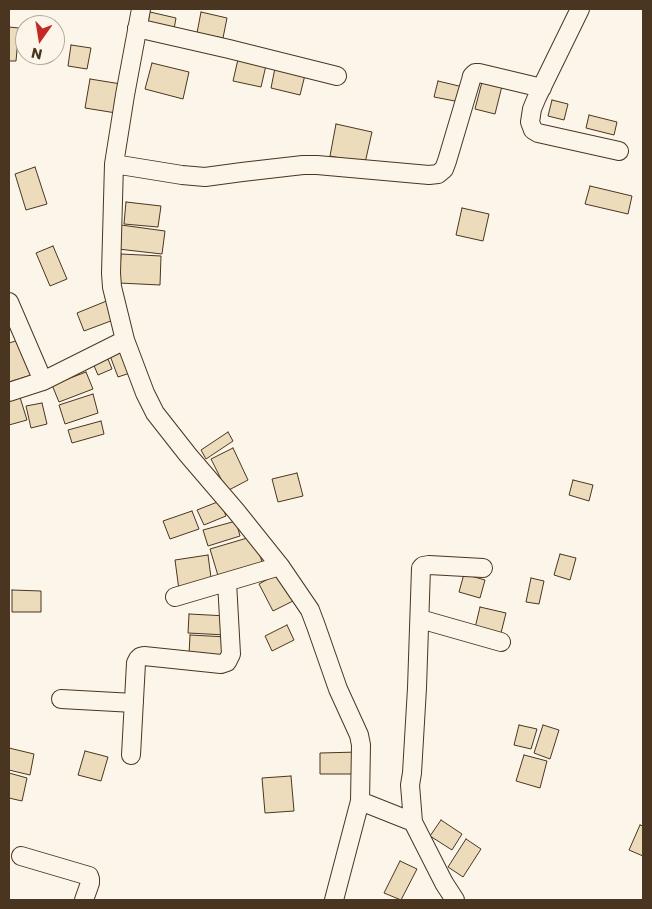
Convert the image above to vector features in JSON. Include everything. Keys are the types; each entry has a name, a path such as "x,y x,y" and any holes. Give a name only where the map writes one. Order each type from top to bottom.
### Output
{"street":[{"path":"141,9 114,164 112,287 125,340 145,393 156,413 188,455 280,566 310,610 340,695 358,735 361,745 360,801 334,900"},
{"path":"580,9 532,109 530,122 532,130 538,133 619,151"},
{"path":"137,28 337,76"},
{"path":"114,164 205,177 317,165 429,175 438,174 444,169 447,161 472,76 475,73 542,88"},
{"path":"9,302 43,381"},
{"path":"9,392 43,381 125,340"},
{"path":"456,900 444,883 413,822 410,786 418,688 421,568 429,565 483,568"},
{"path":"175,597 280,566"},
{"path":"131,755 136,663 140,656 221,664 227,662 231,654 227,582"},
{"path":"420,620 501,642"},
{"path":"61,699 134,703"},
{"path":"360,801 413,822"},
{"path":"21,856 89,876 90,883 85,900"}],"building":[{"path":"150,12 176,18 174,29 148,23"},
{"path":"201,12 227,18 223,38 197,33"},
{"path":"9,27 15,28 15,61 9,61"},
{"path":"71,45 91,48 87,69 68,66"},
{"path":"239,55 267,61 261,87 233,81"},
{"path":"152,63 189,72 183,99 145,89"},
{"path":"275,68 305,75 300,95 271,88"},
{"path":"90,79 121,84 116,113 85,108"},
{"path":"438,81 463,87 460,102 434,97"},
{"path":"482,82 502,86 495,114 475,109"},
{"path":"552,100 568,104 564,120 548,116"},
{"path":"589,115 617,122 614,135 586,128"},
{"path":"336,124 372,132 365,163 330,156"},
{"path":"35,167 47,204 26,210 15,174"},
{"path":"590,186 632,196 628,214 585,204"},
{"path":"126,202 161,206 158,227 124,224"},
{"path":"462,208 489,214 483,241 456,235"},
{"path":"121,225 165,231 162,254 118,249"},
{"path":"53,246 67,279 50,286 36,253"},
{"path":"121,254 161,256 160,285 119,283"},
{"path":"109,300 116,319 84,331 77,313"},
{"path":"22,339 32,375 9,382 9,343"},
{"path":"125,348 133,372 118,377 109,353"},
{"path":"106,354 112,369 98,375 92,361"},
{"path":"86,372 93,389 59,402 52,385"},
{"path":"19,394 27,420 9,425 9,397"},
{"path":"93,394 98,413 65,424 59,405"},
{"path":"42,403 47,424 31,428 26,406"},
{"path":"101,421 104,434 72,443 68,430"},
{"path":"228,432 233,441 206,459 201,450"},
{"path":"233,448 248,480 227,491 211,459"},
{"path":"297,473 303,496 278,502 272,479"},
{"path":"573,480 593,485 589,501 569,495"},
{"path":"220,501 226,516 204,525 197,510"},
{"path":"192,511 199,529 170,539 163,521"},
{"path":"236,521 240,536 208,546 203,530"},
{"path":"254,536 263,565 219,579 210,549"},
{"path":"560,554 576,558 570,580 554,575"},
{"path":"208,555 212,585 179,590 175,560"},
{"path":"281,572 295,600 273,611 259,584"},
{"path":"464,574 485,580 480,598 459,592"},
{"path":"531,578 544,581 539,604 526,602"},
{"path":"12,590 41,591 41,612 12,612"},
{"path":"480,607 506,613 501,633 475,628"},
{"path":"189,614 227,616 226,635 188,633"},
{"path":"287,625 294,640 272,651 265,636"},
{"path":"190,635 227,637 225,657 189,655"},
{"path":"519,725 537,729 531,749 514,745"},
{"path":"543,725 559,730 550,759 534,753"},
{"path":"9,748 34,754 30,775 9,770"},
{"path":"85,751 108,757 101,781 78,775"},
{"path":"359,752 359,774 320,774 320,753"},
{"path":"524,755 547,761 540,788 516,781"},
{"path":"9,773 27,778 22,801 9,798"},
{"path":"291,776 294,811 265,813 262,778"},
{"path":"441,820 462,834 452,850 430,836"},
{"path":"640,825 643,826 643,856 629,850"},
{"path":"466,839 481,849 463,877 448,867"},
{"path":"400,861 417,869 401,900 384,893"}]}
